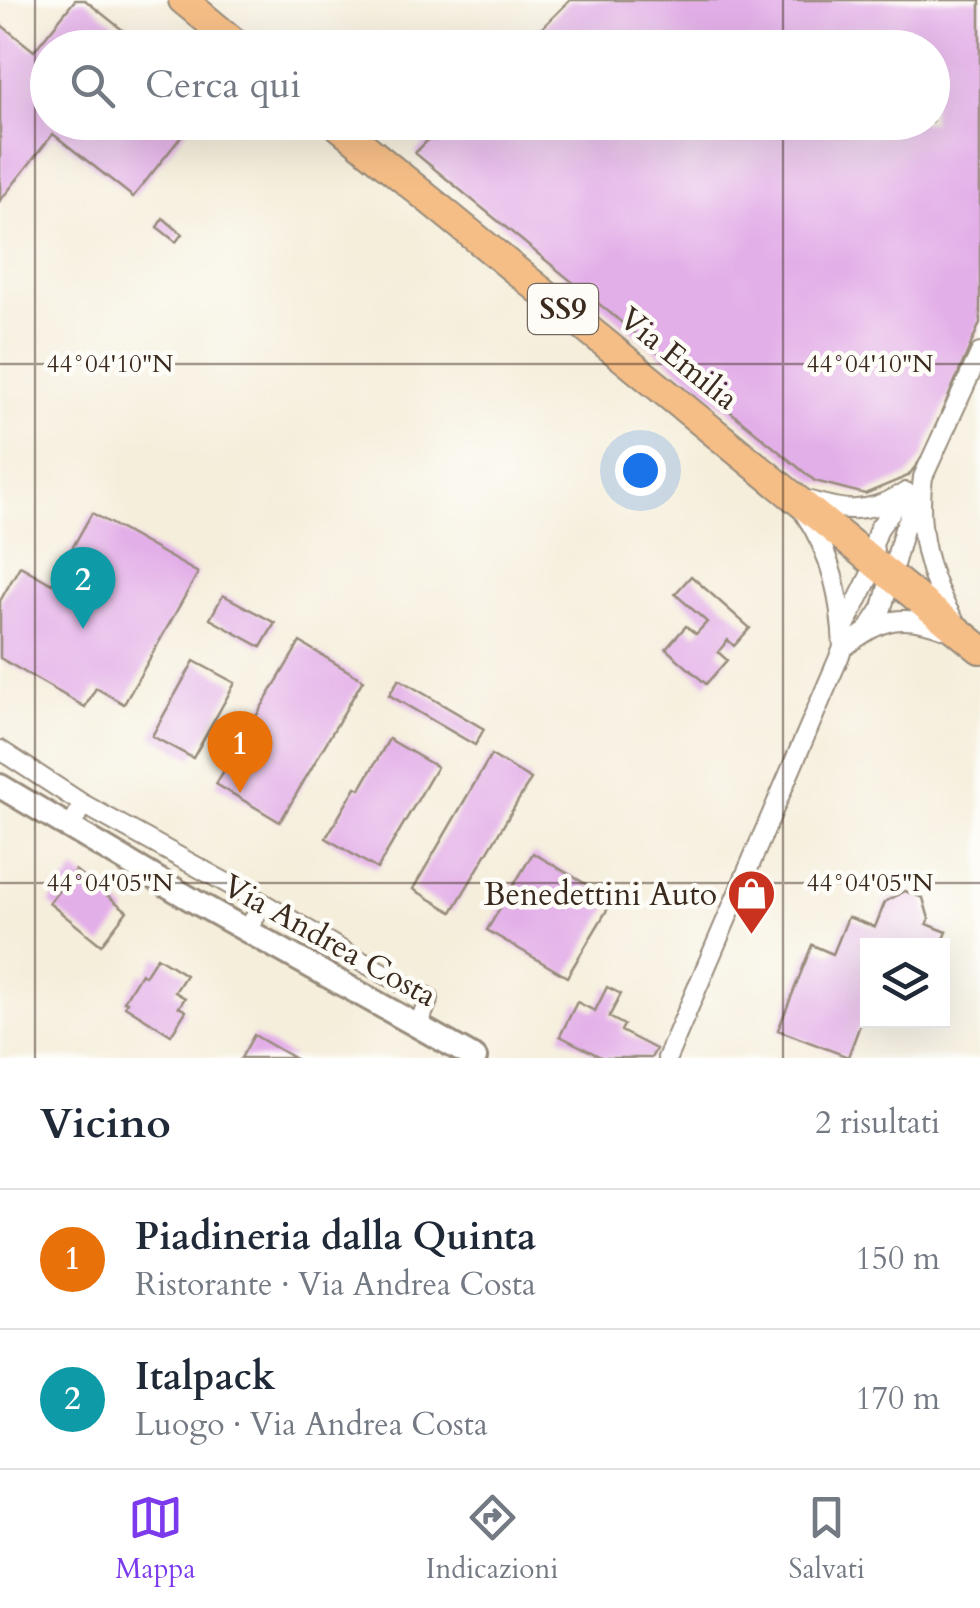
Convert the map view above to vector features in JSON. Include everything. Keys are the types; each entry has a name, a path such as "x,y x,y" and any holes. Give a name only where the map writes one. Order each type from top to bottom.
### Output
{"main road":[{"path":"183,0 220,30"},
{"name":"Via Emilia","path":"356,140 972,642"}],"street":[{"path":"870,628 882,608 884,570 873,545 879,528 916,488 974,389 980,353"},
{"path":"793,496 836,509 866,510 916,488"},
{"path":"916,488 926,554 951,616 972,642"},
{"path":"793,496 823,545 835,577 843,640"},
{"path":"667,1058 843,640 884,570"},
{"path":"843,640 893,620 910,620 935,625 972,642"},
{"path":"0,750 83,804 430,998 418,1026"},
{"name":"Via Andrea Costa","path":"0,786 418,1026 450,1052 474,1058"},
{"path":"70,828 83,804"},
{"path":"247,931 263,903"}],"building":[{"path":"75,0 85,0 122,30 51,30"},
{"path":"570,0 980,0 980,323 922,458 908,476 865,494 815,481 415,153 428,140 950,140 950,30 540,30"},
{"path":"0,24 30,48 30,140 48,140 0,201"},
{"path":"61,140 178,140 133,197"},
{"path":"163,218 182,234 176,242 157,227"},
{"path":"92,513 198,573 124,704 96,688 85,707 0,658 0,601 20,566 52,584"},
{"path":"691,576 750,628 734,646 728,640 718,652 727,660 706,684 666,649 686,626 696,634 707,622 675,594"},
{"path":"223,595 275,623 261,647 210,619"},
{"path":"300,642 363,680 280,822 216,784"},
{"path":"194,661 235,683 193,758 152,736"},
{"path":"399,679 484,729 475,745 389,695"},
{"path":"389,739 437,767 377,869 326,838"},
{"path":"491,755 531,779 452,912 413,889"},
{"path":"533,853 613,900 567,977 487,930"},
{"path":"75,870 127,911 101,945 49,903"},
{"path":"905,891 923,898 927,924 947,932 944,938 860,938 860,1025 848,1057 778,1030 812,945 833,954 848,917 875,927 885,902"},
{"path":"157,957 186,975 175,992 185,998 179,1007 186,1011 171,1035 125,1006 124,1001 141,973 145,976"},
{"path":"607,987 621,994 609,1017 624,1025 621,1031 656,1049 651,1058 603,1058 560,1036 577,1002 595,1011"},
{"path":"254,1035 294,1058 241,1058"}],"place":[{"name":"Italpack","path":"83,629"},
{"name":"Piadineria dalla Quinta","path":"240,793"},
{"name":"Benedettini Auto","path":"752,936"}]}
